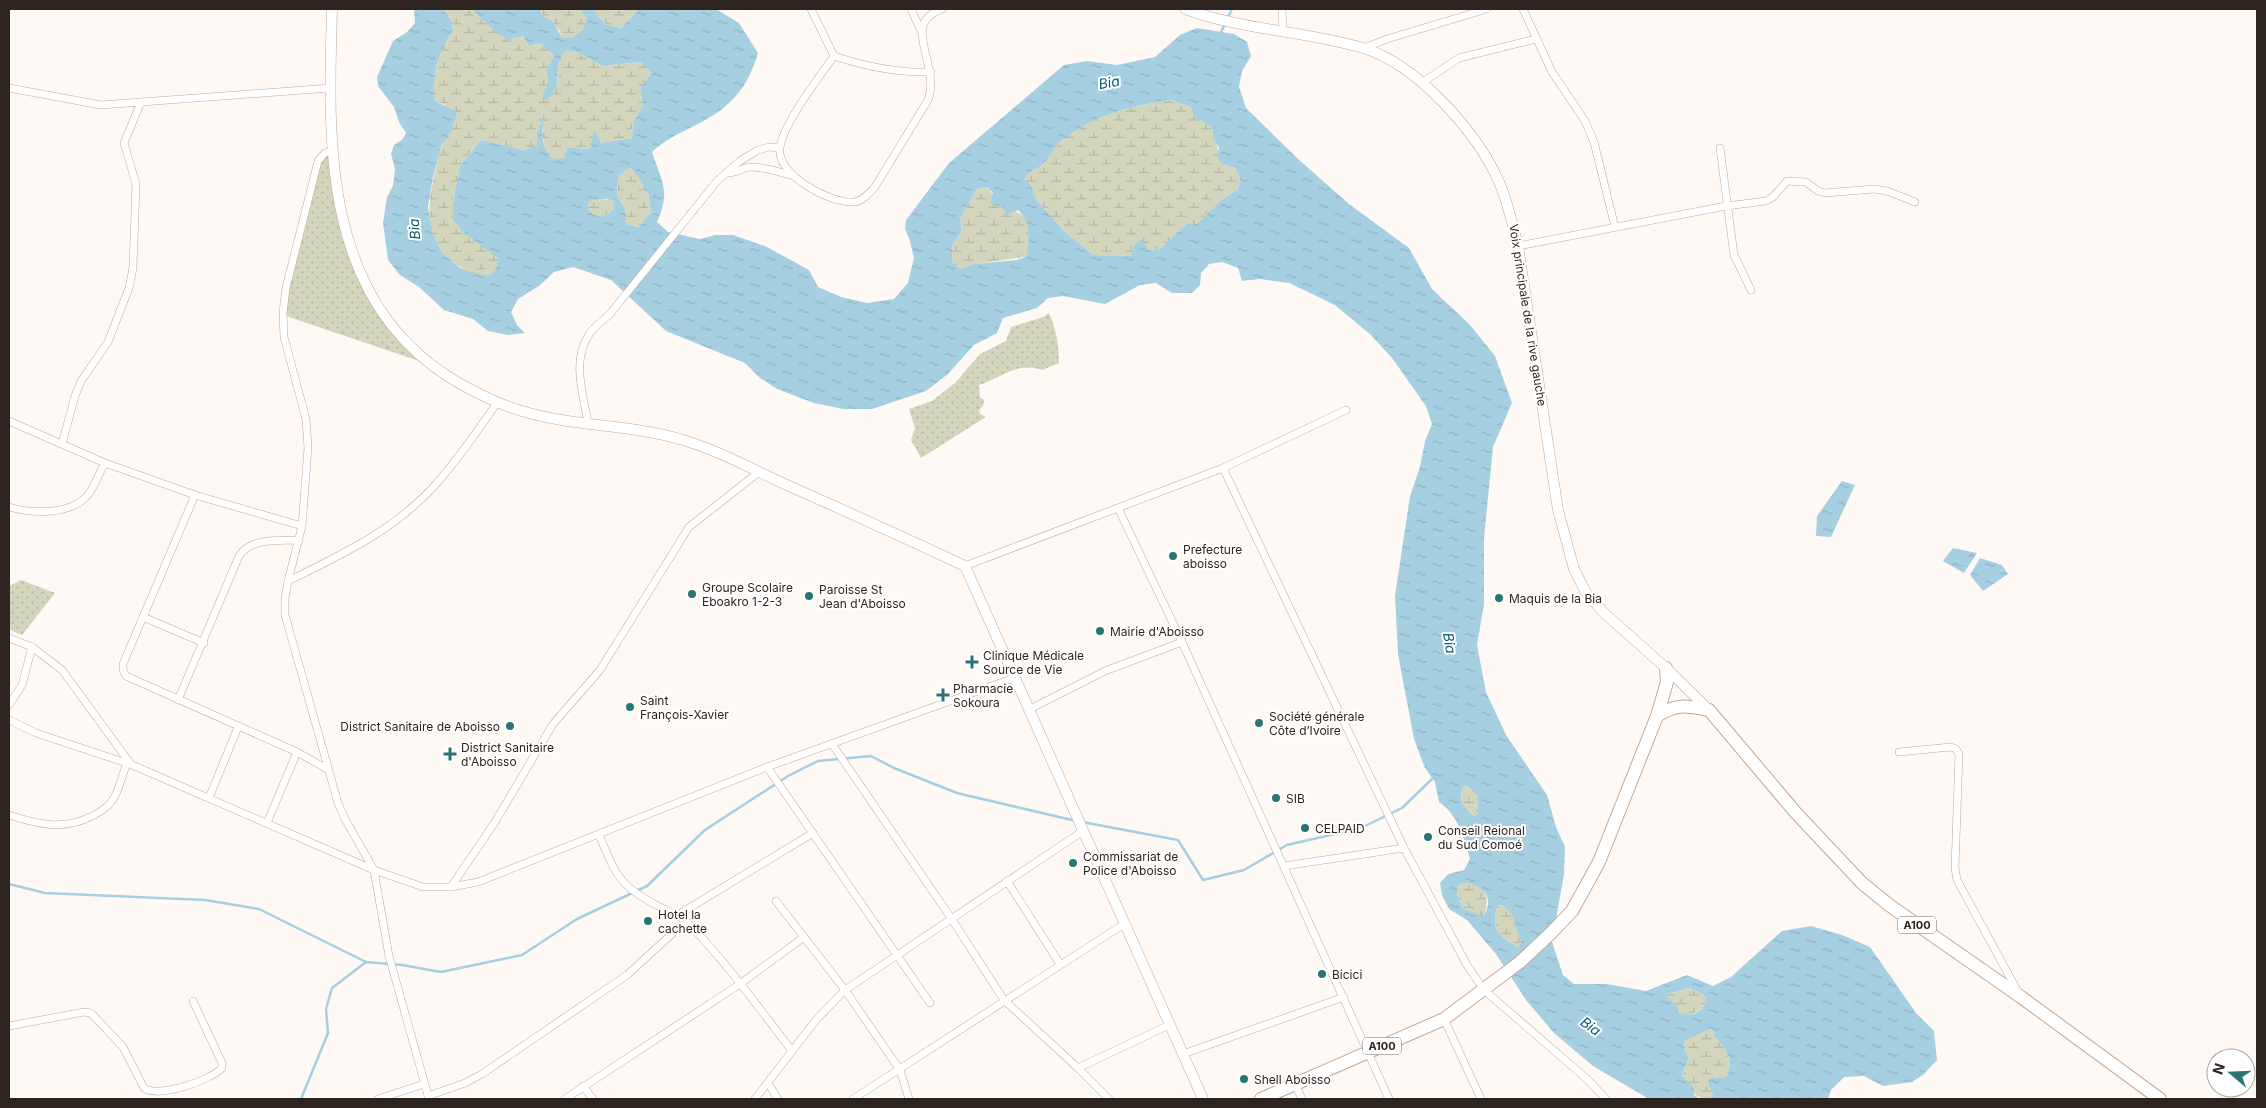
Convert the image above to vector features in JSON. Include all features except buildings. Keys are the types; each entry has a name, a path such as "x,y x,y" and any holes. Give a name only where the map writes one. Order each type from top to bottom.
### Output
{"highway":[{"path":"1657,716 1667,682 1666,668"},
{"path":"1657,716 1668,708 1680,706 1709,710"},
{"name":"A100","path":"1709,710 1796,814 1862,883 1889,905 2021,997 2160,1099"},
{"name":"A100","path":"1261,1099 1444,1019 1484,990 1539,945 1572,911 1599,862 1657,716"}],"main road":[{"path":"332,9 330,88 333,151 341,217 351,250 375,304 393,328 437,370 497,403 552,418 653,432 714,450 965,566 1082,832 1203,1099"},
{"name":"Voix principale de la rive gauche","path":"1185,9 1240,24 1364,48 1386,58 1423,82 1462,124 1484,152 1500,183 1511,213 1518,246 1558,510 1574,569 1585,590 1603,612 1666,668 1709,710"}],"street":[{"path":"810,9 834,56 851,62 911,72 931,72"},
{"path":"834,56 801,103 780,148 782,162 794,176 805,184 837,200 855,202 864,198 875,187 932,91 931,72 922,34 911,9"},
{"path":"922,34 923,24 929,15 942,9"},
{"path":"1282,9 1283,31"},
{"path":"1364,48 1387,39 1487,9"},
{"path":"1523,9 1552,72 1585,121 1594,142 1615,227"},
{"path":"1423,82 1459,58 1536,39"},
{"path":"9,88 101,105 330,88"},
{"path":"62,444 74,396 81,381 108,342 129,288 133,268 136,184 124,143 141,102"},
{"path":"588,423 578,365 582,347 591,331 610,314 717,181 758,150 768,147 780,148"},
{"path":"1720,148 1726,206 1734,255 1751,290"},
{"path":"333,151 325,153 318,161 286,288 283,313 284,337 306,419 308,448 302,526 288,581 285,615 327,769 345,819 374,870 389,956 428,1098 482,1074 627,975 686,921"},
{"path":"726,173 740,172 745,168 759,168 794,176"},
{"path":"1518,246 1726,206 1766,201 1773,197 1783,184 1792,181 1806,182 1821,192 1874,189 1887,191 1915,202"},
{"path":"288,581 346,553 394,522 434,486 497,403"},
{"path":"965,566 1223,468 1346,410"},
{"path":"9,421 105,463 195,495 302,526"},
{"path":"9,507 41,511 68,508 80,502 89,494 105,463"},
{"path":"1223,468 1404,848 1452,940 1484,990 1587,1079 1606,1099"},
{"path":"451,887 495,822 553,724 600,670 689,527 759,472"},
{"path":"195,495 123,664 123,670 126,676 297,752 327,769"},
{"path":"1118,508 1182,642 1389,1099"},
{"path":"178,700 245,548 253,543 299,540"},
{"path":"143,616 204,643"},
{"path":"9,638 32,647 62,670 128,763"},
{"path":"1028,710 1105,671 1182,642"},
{"path":"9,705 22,685 32,647"},
{"path":"9,720 36,733 128,763 374,870 422,887 451,887 478,882 766,767 1014,678"},
{"path":"209,798 238,727"},
{"path":"832,744 952,918 1004,1000 1109,1099"},
{"path":"1899,752 1951,747 1956,749 1959,754 1955,868 1957,880 2021,997"},
{"path":"267,824 297,752"},
{"path":"9,815 35,823 54,826 83,821 102,811 110,804 116,795 128,763"},
{"path":"766,767 930,1003"},
{"path":"755,1099 816,1020 845,990 1082,832"},
{"path":"676,916 813,833"},
{"path":"599,835 616,874 623,883 633,892 686,921 740,984 792,1051"},
{"path":"1284,866 1404,848"},
{"path":"1007,881 1060,964"},
{"path":"776,901 845,990 900,1070 909,1099"},
{"path":"853,1099 1124,924"},
{"path":"565,1099 740,984 804,937"},
{"path":"1182,1054 1344,997"},
{"path":"9,1026 84,1012 91,1013 122,1047 144,1088 150,1092 157,1092 190,1084 222,1068 222,1063 193,1001"},
{"path":"1444,1019 1480,1099"},
{"path":"1078,1068 1169,1025"},
{"path":"768,1083 778,1099"},
{"path":"378,1099 424,1084"},
{"path":"1295,1084 1302,1099"},
{"path":"583,1086 593,1099"}],"green space":[{"path":"443,9 472,9 487,25 523,36 529,46 540,43 554,56 546,71 548,82 542,96 557,86 558,65 563,52 575,51 602,66 641,62 651,73 640,88 643,105 633,122 632,138 601,143 595,131 589,149 567,147 565,159 553,159 544,144 543,118 537,132 537,146 524,150 481,140 460,165 453,202 486,248 499,259 496,270 491,274 476,274 468,271 446,257 436,243 430,221 430,198 440,149 451,133 445,105 434,100 435,71 443,48 453,31 452,21"},
{"path":"541,9 580,9 588,18 587,23 576,36 562,37 559,30 540,14"},
{"path":"596,9 639,9 621,28 607,25 596,14"},
{"path":"1171,100 1191,107 1194,117 1212,127 1223,165 1235,168 1240,178 1238,189 1221,200 1197,224 1187,225 1160,249 1147,250 1131,256 1093,255 1063,230 1035,198 1031,185 1023,180 1029,173 1044,163 1057,146 1075,131 1114,112"},
{"path":"330,154 358,277 425,363 286,316 286,288 322,156"},
{"path":"631,168 643,184 643,189 648,193 651,212 639,227 626,224 622,202 617,197 620,175"},
{"path":"987,187 1002,207 1020,214 1028,224 1029,238 1026,257 974,264 959,269 952,261 952,246 962,231 960,219 977,189"},
{"path":"591,199 614,200 614,209 605,215 594,214 590,212 588,203"},
{"path":"1049,313 1057,337 1059,363 1042,370 1033,368 1017,369 979,385 980,397 984,400 983,406 979,410 980,414 986,417 921,458 911,440 915,428 909,409 932,401 955,383 980,354 1006,341 1011,327 1043,317"},
{"path":"21,580 55,593 22,635 9,629 9,586"},
{"path":"1466,785 1478,796 1478,813 1475,816 1465,807 1462,801 1462,788"},
{"path":"1462,883 1477,885 1485,893 1487,904 1483,918 1463,908 1457,893 1458,887"},
{"path":"1502,905 1513,914 1521,943 1517,947 1497,931 1495,921 1497,906"},
{"path":"1689,988 1704,995 1707,1000 1697,1012 1684,1014 1673,1008 1668,994"},
{"path":"1711,1029 1714,1037 1728,1054 1730,1064 1727,1076 1720,1078 1712,1077 1713,1095 1711,1099 1705,1099 1690,1090 1682,1077 1689,1057 1685,1051 1684,1041"}],"water":[{"name":"Bia","path":"414,9 443,9 452,21 453,31 443,48 435,71 434,100 457,112 451,133 441,146 428,207 432,233 442,253 460,268 478,274 489,275 495,271 499,259 464,233 453,220 453,202 460,165 481,140 524,150 537,146 537,132 544,115 544,143 553,159 565,158 567,147 589,149 595,130 601,143 632,138 633,122 643,105 640,88 651,73 641,62 602,66 575,51 564,52 558,65 557,86 548,100 542,96 548,82 546,71 554,56 540,43 529,46 523,36 507,40 487,25 472,9 541,9 540,14 553,22 562,37 572,37 582,31 586,23 587,18 580,9 596,9 596,14 607,25 621,28 639,9 716,9 739,23 758,53 748,78 727,105 706,120 677,135 652,152 664,187 664,202 657,222 668,232 700,239 715,235 733,235 765,246 809,270 818,287 841,297 867,303 894,299 908,283 914,258 905,229 906,220 949,163 1064,65 1087,61 1117,65 1155,57 1180,35 1197,28 1234,34 1247,42 1251,56 1242,71 1239,87 1246,108 1298,159 1349,204 1409,248 1432,289 1470,325 1495,356 1512,403 1493,447 1484,538 1484,604 1477,645 1486,692 1506,735 1547,795 1556,827 1565,847 1564,874 1552,942 1563,975 1574,984 1607,984 1646,991 1687,975 1713,986 1731,977 1782,931 1811,926 1842,935 1870,947 1916,1013 1934,1031 1937,1060 1923,1075 1912,1082 1883,1086 1864,1076 1844,1077 1831,1090 1828,1099 1711,1099 1713,1095 1708,1082 1712,1077 1720,1078 1727,1076 1730,1064 1728,1054 1714,1037 1711,1029 1684,1041 1685,1051 1689,1057 1682,1076 1694,1088 1694,1095 1700,1099 1649,1099 1593,1066 1554,1033 1526,1000 1496,954 1467,920 1449,909 1442,895 1440,883 1448,874 1464,870 1470,859 1463,835 1456,820 1446,807 1439,802 1435,782 1425,768 1414,739 1398,654 1395,596 1410,496 1420,467 1425,441 1432,424 1426,406 1392,358 1371,335 1335,305 1289,283 1260,279 1242,281 1238,268 1222,262 1209,264 1201,273 1200,285 1192,293 1172,293 1156,283 1140,285 1105,304 1063,296 1048,298 1037,308 1003,318 997,333 974,345 948,374 926,391 872,409 843,409 814,403 777,389 760,378 745,363 666,331 611,280 573,267 554,272 539,286 518,299 511,312 517,325 525,333 508,335 488,331 473,319 444,310 419,287 400,275 388,260 383,223 387,197 393,186 395,169 391,154 394,145 402,140 406,133 399,122 394,107 378,86 377,77 393,41 407,32 415,23","holes":["1171,100 1191,107 1194,117 1212,127 1214,140 1219,148 1217,157 1223,165 1235,168 1240,178 1238,189 1221,200 1197,224 1187,224 1160,249 1148,250 1142,239 1133,247 1131,256 1093,255 1063,230 1035,198 1031,185 1024,180 1029,173 1044,163 1060,143 1075,131 1114,112","631,168 643,184 643,189 648,193 651,212 639,227 626,224 624,209 617,196 618,182 623,172","987,187 993,193 990,204 1002,207 1007,215 1018,210 1026,221 1028,232 1026,257 1016,260 974,264 959,269 952,261 952,246 962,231 960,219 977,189","607,199 614,201 614,209 608,214 600,216 590,212 588,203 591,200","1466,785 1478,796 1478,813 1475,816 1463,804 1461,797 1462,788","1462,883 1472,884 1481,888 1488,900 1488,907 1483,917 1463,908 1457,893 1458,887","1502,905 1512,914 1521,943 1517,947 1504,938 1497,931 1495,921 1497,906","1689,988 1704,995 1707,1000 1698,1011 1691,1014 1678,1012 1676,1004 1669,1000 1668,994"]},
{"path":"1842,481 1855,485 1831,537 1816,536 1817,516"},
{"path":"1953,548 1977,553 1964,573 1943,561"},
{"path":"1980,558 2002,565 2008,574 1983,591 1970,575"}],"waterway":[{"path":"1227,19 1232,9"},
{"path":"1220,34 1225,24"},
{"path":"9,884 45,893 205,900 259,909 366,962 402,965 441,972 522,955 577,919 647,886 705,830 788,776 818,761 871,756 894,768 957,793 1076,821"},
{"path":"1082,822 1178,840 1203,880 1244,870 1287,845 1361,828 1402,808 1433,778"},
{"path":"301,1099 328,1033 326,1009 332,988 366,962"}],"place":[{"name":"Prefecture aboisso","path":"1173,556"},
{"name":"Groupe Scolaire Eboakro 1-2-3","path":"692,594"},
{"name":"Paroisse St Jean d'Aboisso","path":"809,596"},
{"name":"Maquis de la Bia","path":"1499,598"},
{"name":"Mairie d'Aboisso","path":"1100,631"},
{"name":"Clinique Médicale Source de Vie","path":"972,662"},
{"name":"Pharmacie Sokoura","path":"943,695"},
{"name":"Saint François-Xavier","path":"630,707"},
{"name":"Société générale Côte d’Ivoire","path":"1259,723"},
{"name":"District Sanitaire de Aboisso","path":"510,726"},
{"name":"District Sanitaire d'Aboisso","path":"450,754"},
{"name":"SIB","path":"1276,798"},
{"name":"CELPAID","path":"1305,828"},
{"name":"Conseil Reional du Sud Comoé","path":"1428,837"},
{"name":"Commissariat de Police d'Aboisso","path":"1073,863"},
{"name":"Hotel la cachette","path":"648,921"},
{"name":"Bicici","path":"1322,974"},
{"name":"Shell Aboisso","path":"1244,1079"}]}
